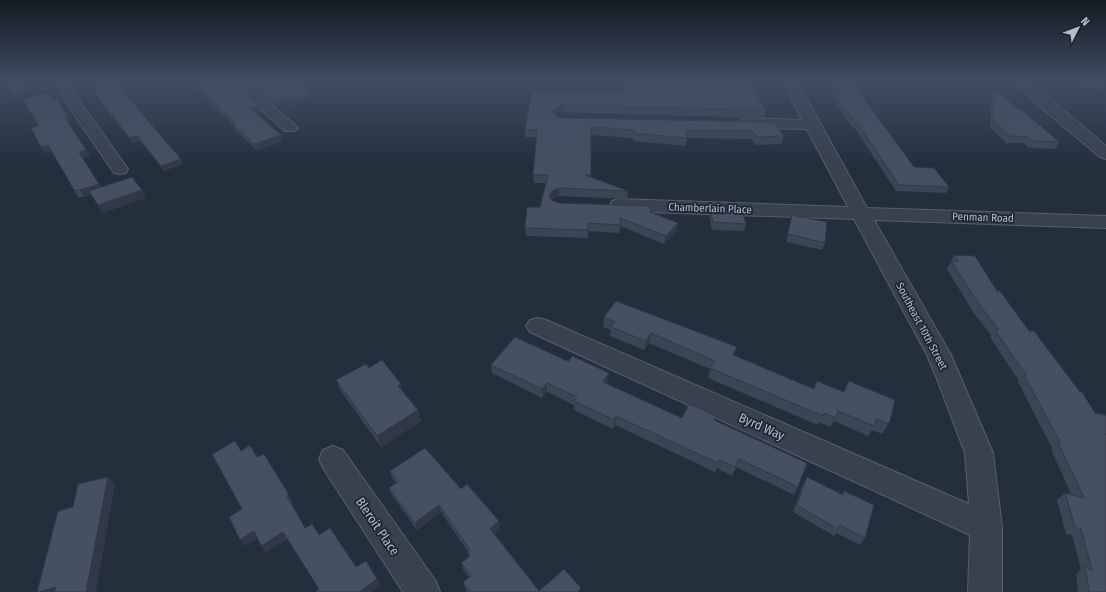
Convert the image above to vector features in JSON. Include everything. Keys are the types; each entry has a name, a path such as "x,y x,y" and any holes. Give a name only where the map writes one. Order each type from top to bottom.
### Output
{"street":[{"path":"77,109 120,169"},
{"path":"268,109 290,128"},
{"name":"Southeast 10th Street","path":"804,109 950,379 979,453 986,527 985,592"},
{"path":"1051,109 1106,154"},
{"path":"734,123 812,125"},
{"name":"Chamberlain Place","path":"598,205 861,213"},
{"name":"Penman Road","path":"861,213 1106,222"},
{"name":"Byrd Way","path":"538,326 986,527"},
{"name":"Bleroit Place","path":"333,459 423,592"}],"building":[{"path":"29,109 63,109 67,116 64,116 86,150 79,152 99,184 80,190 74,190 48,145 41,147 31,128 39,126"},
{"path":"107,109 138,109 181,159 161,166 137,136 130,138"},
{"path":"221,109 251,109 281,135 254,144 234,125 236,124"},
{"path":"529,109 557,109 553,111 556,116 562,118 774,122 784,136 757,137 753,131 686,131 687,138 634,133 634,130 591,127 591,175 585,175 628,191 559,188 552,191 549,197 553,201 559,203 650,206 650,212 678,223 666,236 620,218 620,225 588,223 588,230 525,228 527,207 540,207 548,175 533,175 537,130 525,130"},
{"path":"710,109 765,109 766,110"},
{"path":"846,109 871,109 914,167 934,168 949,187 899,185 856,121 854,121"},
{"path":"994,109 1021,109 1059,142 1033,141 1028,137 1010,136 993,120"},
{"path":"132,177 142,190 98,205 89,191"},
{"path":"710,209 742,210 746,224 713,222"},
{"path":"792,215 827,222 825,243 788,234"},
{"path":"954,255 975,256 997,291 1000,291 1029,331 1034,331 1080,392 1082,392 1095,413 1106,415 1106,592 1089,592 1085,567 1092,570 1081,529 1075,527 1065,493 1084,498 1058,442 1060,442 1024,375 1026,375 995,330 999,330 979,304 951,261 958,262"},
{"path":"616,301 737,347 733,355 814,389 817,381 844,392 849,381 895,400 890,421 888,424 876,419 874,426 838,411 836,418 824,413 823,416 710,368 715,361 651,333 646,341 611,327 615,322 604,317"},
{"path":"515,337 565,360 569,361 572,356 609,373 603,382 682,418 689,404 717,416 714,420 807,463 798,487 739,459 735,467 720,460 718,463 616,416 614,420 574,401 577,397 547,383 542,389 491,365"},
{"path":"382,360 401,384 398,386 418,410 377,436 336,380 366,364 369,368"},
{"path":"235,441 241,451 250,445 257,457 264,454 289,495 287,496 305,528 312,524 319,535 330,528 356,567 366,561 377,579 359,592 315,592 319,589 283,532 261,546 254,531 240,540 229,517 242,509 212,454"},
{"path":"425,448 461,489 467,484 499,521 490,529 539,591 564,569 581,588 578,592 470,592 463,582 471,576 461,563 470,556 468,552 470,550 439,505 415,523 389,488 398,482 390,471"},
{"path":"108,477 86,592 54,592 56,587 37,592 58,511 73,507 78,484"},
{"path":"807,477 843,495 844,491 874,505 865,538 840,525 838,529 797,505"}]}
